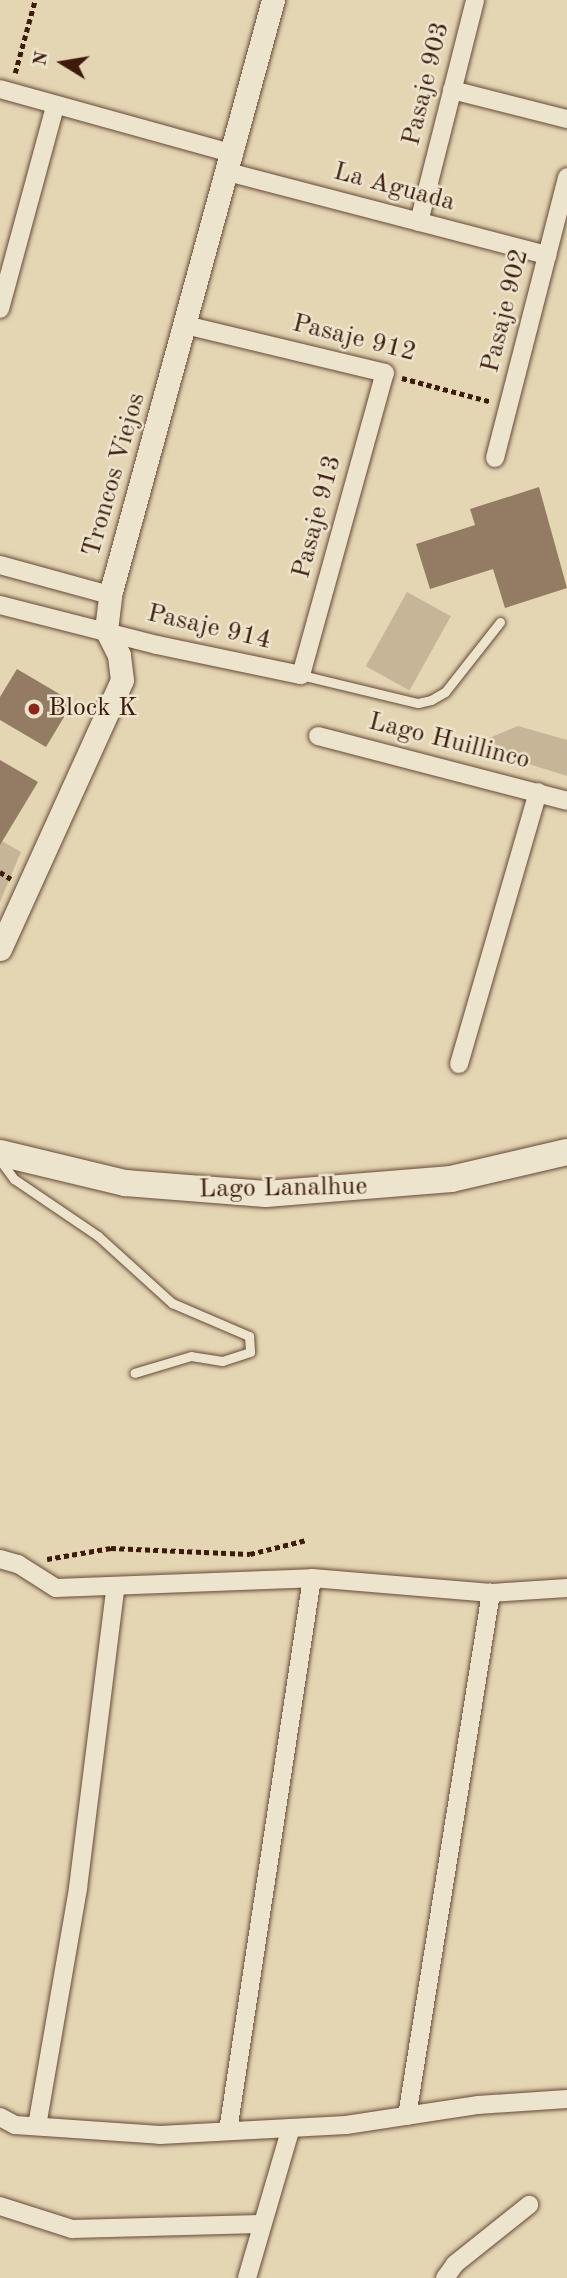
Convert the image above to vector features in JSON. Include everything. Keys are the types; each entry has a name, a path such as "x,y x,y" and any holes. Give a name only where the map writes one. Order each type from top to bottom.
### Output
{"main road":[{"name":"Lago Lanalhue","path":"0,1153 125,1184 266,1194 451,1179 567,1152"}],"street":[{"name":"Troncos Viejos","path":"106,630 110,595 231,163 273,0"},
{"name":"Pasaje 903","path":"419,222 475,0"},
{"name":"La Aguada","path":"5,90 419,222 547,255"},
{"path":"452,90 567,120"},
{"path":"0,309 4,281 55,106"},
{"name":"Pasaje 902","path":"495,458 567,177"},
{"name":"Pasaje 912","path":"186,325 385,373"},
{"name":"Pasaje 913","path":"301,675 385,373"},
{"path":"0,565 110,595"},
{"name":"Pasaje 914","path":"0,605 157,645 301,675"},
{"path":"0,949 122,680 120,655 106,630"},
{"name":"Lago Huillinco","path":"318,736 567,801"},
{"path":"459,1064 538,792"},
{"path":"0,1559 18,1564 56,1588 115,1589 312,1578 491,1592 567,1588"},
{"path":"228,2132 312,1578"},
{"path":"37,2126 78,1888 115,1589"},
{"path":"407,2116 491,1592"},
{"path":"0,2117 15,2124 160,2135 291,2128 567,2099"},
{"path":"247,2278 260,2224 276,2189 291,2128"},
{"path":"445,2278 455,2264 529,2205"},
{"path":"0,2206 72,2230 260,2224"}],"lane":[{"path":"301,675 418,703 432,700 445,692 500,621"},
{"path":"0,1160 14,1179 98,1236 172,1303 249,1336 250,1352 222,1361 191,1356 134,1373"}],"path":[{"path":"5,90 35,0"},
{"name":"Pasaje 912","path":"385,373 508,407"},
{"path":"18,1564 111,1548 250,1554 306,1540"}],"shaded area":[{"path":"407,592 451,616 410,691 366,666"},
{"path":"518,726 567,740 567,776 487,751 482,741"},
{"path":"0,840 21,852 0,902"}],"building":[{"path":"539,487 567,588 505,608 493,569 430,589 416,544 475,525 470,509"},
{"name":"Block K","path":"17,669 73,702 46,747 0,720 0,697"},
{"path":"0,760 38,782 0,845"}],"place":[{"name":"Block K","path":"34,709"}]}
